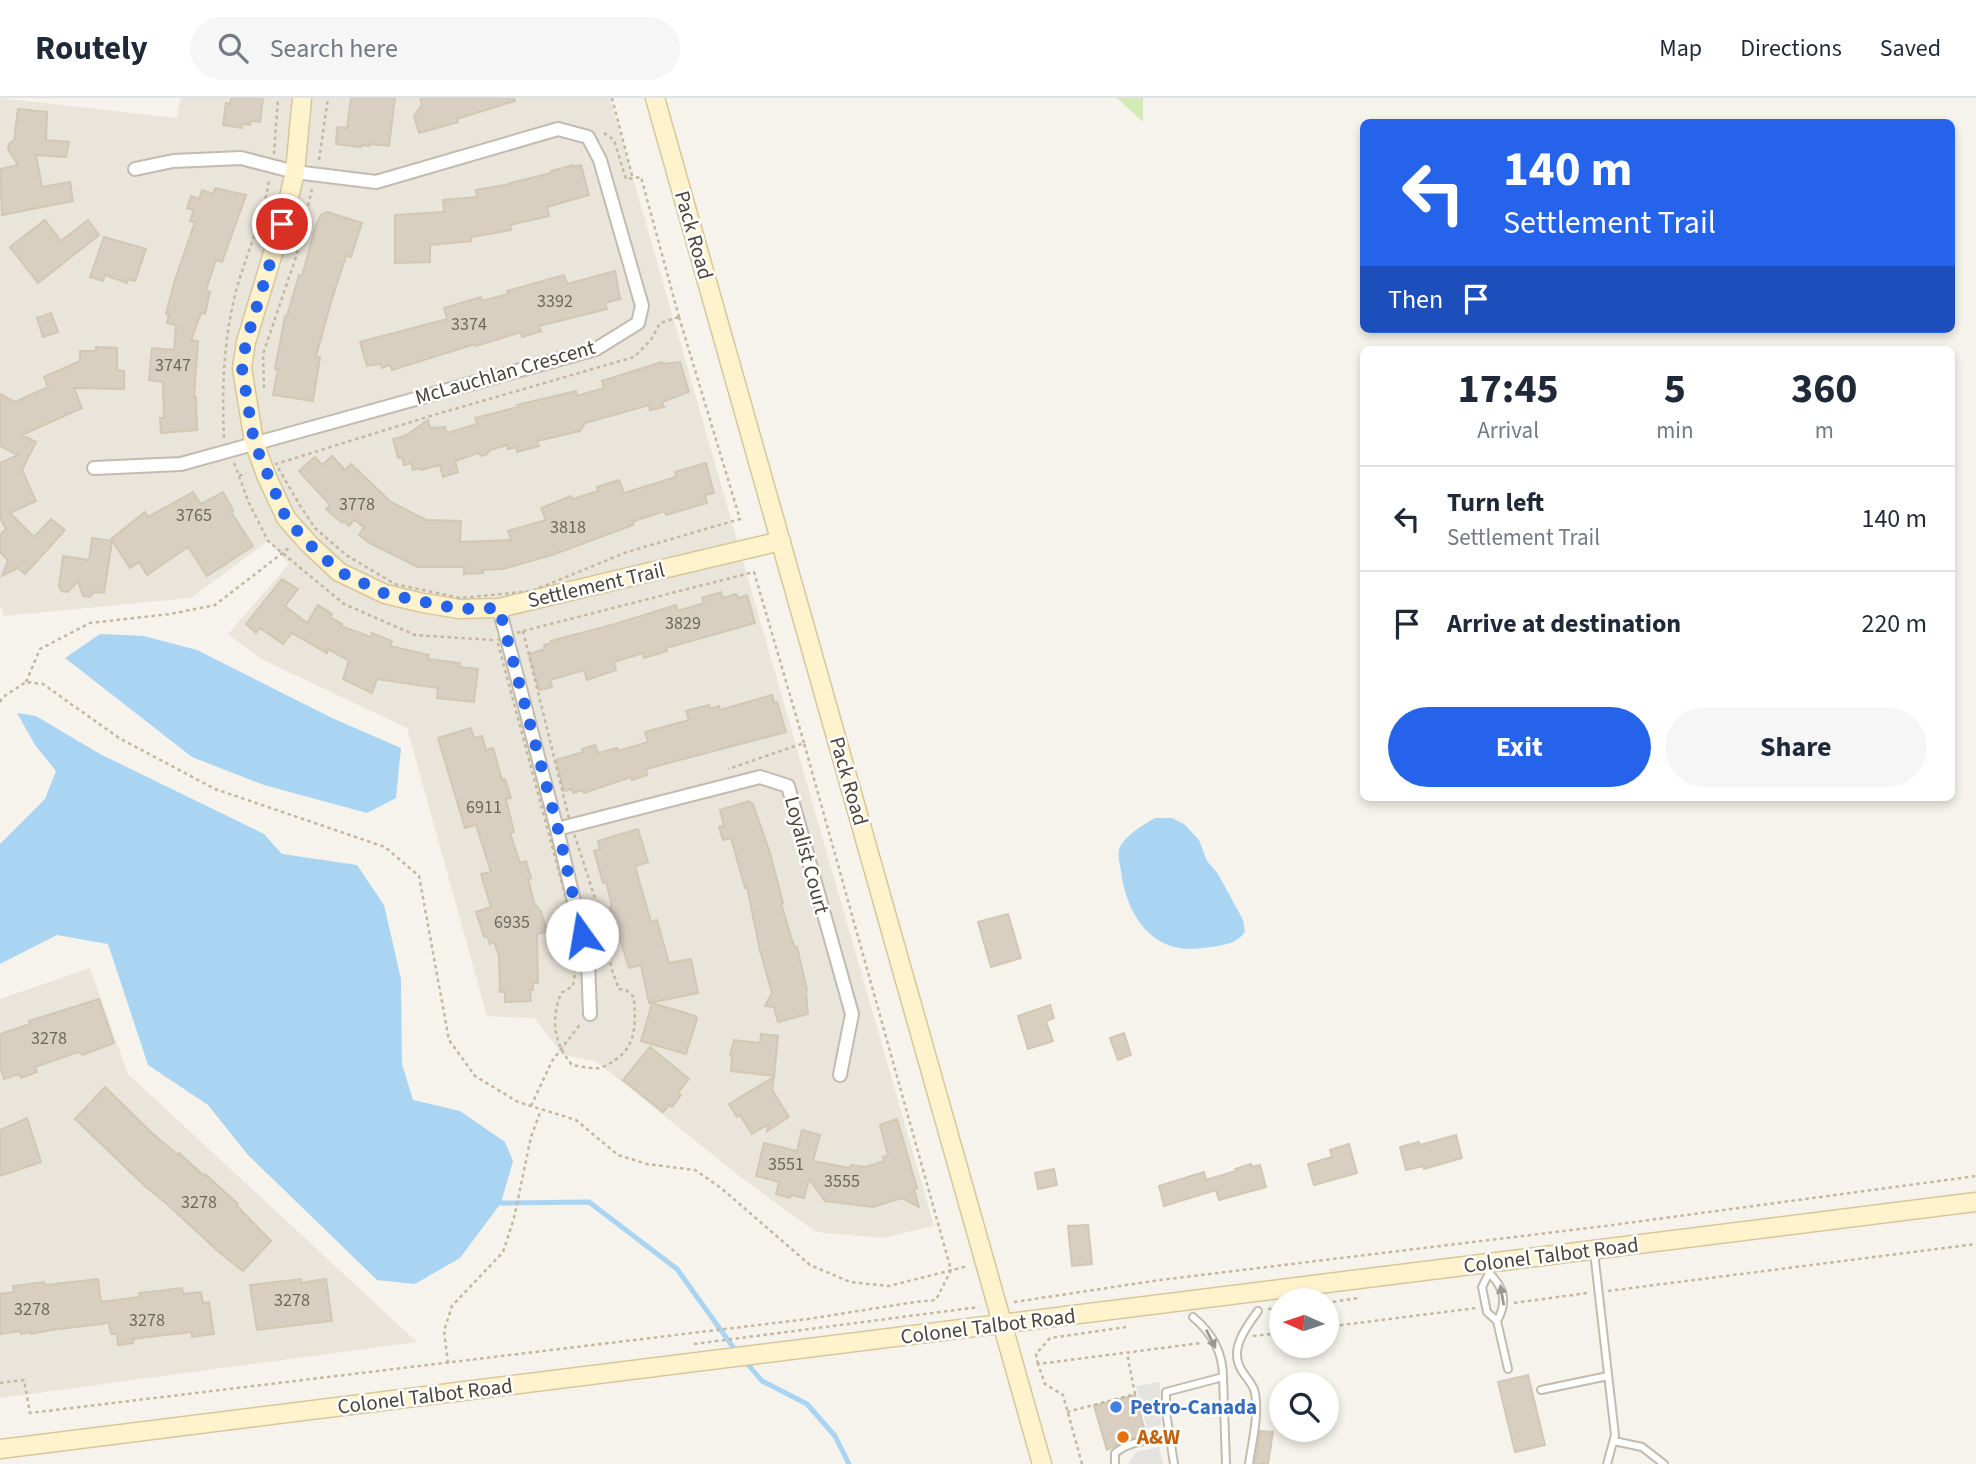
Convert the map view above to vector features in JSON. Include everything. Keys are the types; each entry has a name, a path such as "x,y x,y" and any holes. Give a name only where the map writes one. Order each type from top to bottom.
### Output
{"street":[{"name":"Settlement Trail","path":"302,98 295,172 246,342 242,368 254,442 286,518 340,572 386,594 459,609 499,608 781,541"},
{"name":"Pack Road","path":"655,98 1042,1464"},
{"name":"McLauchlan Crescent","path":"254,442 596,349 638,323 642,306 600,160 587,137 558,129 376,182 295,172"},
{"path":"135,169 173,161 241,158 295,172"},
{"path":"94,468 181,464 254,442"},
{"path":"499,608 558,829 588,961 590,1014"},
{"name":"Loyalist Court","path":"558,829 760,777 788,786 852,1014 840,1075"},
{"name":"Colonel Talbot Road","path":"0,1449 1002,1324 1488,1268 1593,1250 1976,1202"}],"lane":[{"path":"1593,1250 1615,1423 1609,1463"},
{"path":"1488,1268 1501,1285 1504,1310 1497,1321"},
{"path":"1488,1268 1482,1287 1487,1312 1497,1321 1508,1369"},
{"path":"1249,1464 1256,1396 1253,1386 1238,1364 1240,1338 1258,1311"},
{"path":"1193,1317 1207,1329 1223,1366 1226,1464"},
{"path":"1223,1366 1231,1369 1238,1364"},
{"path":"1541,1390 1608,1376"},
{"path":"1174,1464 1166,1392 1223,1377"},
{"path":"1116,1463 1115,1453 1121,1448 1149,1439 1169,1438"},
{"path":"1614,1441 1642,1447 1664,1464"}],"path":[{"path":"320,160 328,98"},
{"path":"612,98 633,179"},
{"path":"596,128 614,140 626,179 641,177 679,317 740,519 627,552 532,591 460,598 395,584 346,555 315,528 276,464 427,417 634,358 651,340 660,323 679,317"},
{"path":"264,399 263,354 297,254 313,187"},
{"path":"0,702 3,697 26,682 40,649 90,622 170,614 215,605 303,537"},
{"path":"0,1383 24,1380 30,1413 807,1319 936,1300 950,1270 754,572 523,631"},
{"path":"26,682 43,684 119,738 215,789 385,847 419,876 449,1040 475,1076 518,1102 576,1120 618,1155 647,1164 695,1170 721,1188 810,1265 850,1282 889,1286 985,1262"},
{"path":"728,769 804,743"},
{"path":"531,1106 552,1061 590,1014"},
{"path":"448,1363 444,1331 452,1306 503,1252 514,1218 531,1137 541,1110"},
{"path":"687,1345 997,1305 1160,1280 1605,1226 1976,1176"},
{"path":"1504,1305 1976,1244"},
{"path":"1339,1325 1487,1307"},
{"path":"1258,1311 1269,1310"},
{"path":"1082,1464 1063,1395 1045,1384 1036,1354 1050,1338 1126,1327"},
{"path":"1240,1338 1269,1334"},
{"path":"1038,1364 1214,1342"},
{"path":"1067,1412 1135,1395 1127,1353"}],"shaded area":[{"path":"0,98 177,118 181,98 610,98 934,1226 884,1238 816,1232 739,1176 596,1061 563,1055 534,1018 487,1016 407,728 261,659 228,634 289,564 268,541 191,598 4,616 0,605"},
{"path":"90,968 128,1074 417,1342 0,1398 0,999"},
{"path":"1160,1382 1161,1425 1147,1428 1136,1386"},
{"path":"1159,1447 1163,1464 1128,1464 1136,1452"}],"green space":[{"path":"1117,98 1143,98 1143,122"}],"water":[{"path":"100,634 144,636 197,650 332,718 401,748 396,798 367,813 264,785 192,757 65,658"},
{"path":"17,713 36,716 100,754 264,834 282,854 357,865 384,905 401,979 402,1064 413,1100 460,1111 505,1142 513,1161 501,1203 460,1258 415,1284 377,1280 248,1155 208,1105 148,1065 108,944 57,935 0,964 0,844 45,799 56,771 35,745"},
{"path":"1155,818 1172,818 1184,824 1199,840 1207,861 1218,874 1243,920 1245,932 1238,939 1212,947 1179,948 1155,938 1138,920 1123,884 1119,851 1128,837"}],"building":[{"path":"231,98 263,98 260,122 242,124 242,128 223,125 226,103 230,104"},
{"path":"351,98 395,98 389,146 336,144 337,127 347,128"},
{"path":"420,98 514,98 515,101 419,133 414,116 422,105"},
{"path":"18,109 47,112 46,140 69,142 66,157 36,155 42,187 70,182 73,201 2,215 0,169 18,165 8,149 14,140"},
{"path":"581,165 589,195 547,207 549,216 510,225 511,230 471,237 471,241 430,245 430,262 395,263 395,215 444,212 443,200 477,197 476,190 510,184"},
{"path":"215,188 246,195 222,262 216,260 206,290 210,292 205,314 201,313 191,340 198,341 194,397 197,430 161,433 160,418 164,418 163,382 149,380 152,348 174,350 176,325 167,323 169,314 166,314 195,222 190,221 194,210 187,208 191,196 199,199 202,190 213,194"},
{"path":"327,212 362,223 351,257 346,256 316,356 320,357 313,401 273,395 285,316 299,275 302,276 316,225 321,215"},
{"path":"45,220 61,241 88,220 99,235 38,283 10,247"},
{"path":"104,237 146,249 135,281 128,279 127,283 105,275 103,281 90,277"},
{"path":"615,271 620,299 605,303 607,309 539,326 541,331 522,337 521,332 392,370 390,365 382,368 381,364 367,366 360,342 447,319 444,308 481,297 482,301 508,294 507,291 564,275 567,284"},
{"path":"51,313 58,332 43,337 37,318"},
{"path":"96,347 117,348 117,370 124,371 124,389 74,388 82,408 22,435 36,442 22,470 36,501 10,513 34,537 51,519 65,530 25,574 18,568 2,576 8,560 0,552 0,535 6,529 0,518 0,463 18,455 0,446 0,394 15,402 48,387 44,377 80,361 80,351 96,351"},
{"path":"662,362 680,362 689,392 662,402 664,407 650,410 649,405 585,423 580,431 537,441 539,446 517,452 516,447 508,449 507,445 490,450 482,456 478,453 455,461 458,472 443,477 440,465 413,470 411,463 404,465 402,457 398,458 393,439 405,436 428,420 430,428 445,427 447,433 477,424 475,418 518,407 517,405 576,391 577,396 604,388 602,381"},
{"path":"332,456 345,470 351,464 391,502 426,520 461,521 460,542 511,540 508,531 546,520 541,508 571,496 573,499 598,491 597,487 619,480 624,493 676,477 675,472 706,463 714,493 705,495 707,503 666,515 665,511 634,521 633,525 552,555 503,569 464,574 464,567 418,567 369,543 359,535 364,527 354,520 349,526 344,521 342,523 326,509 330,505 299,471 315,457 322,465"},
{"path":"193,492 201,504 223,492 233,510 231,512 253,546 207,576 188,547 147,575 139,562 130,568 111,539 145,512 148,517"},
{"path":"92,538 112,541 104,593 94,592 90,597 83,596 78,581 68,592 62,591 59,587 63,556 89,560"},
{"path":"282,579 298,589 285,606 307,623 318,605 332,614 330,617 342,624 341,626 392,641 390,646 429,655 428,659 460,663 459,667 478,669 474,702 437,698 438,688 377,679 372,693 343,679 349,661 328,649 327,653 292,633 283,644 260,628 256,633 246,624"},
{"path":"721,592 723,598 736,594 738,598 747,595 755,623 666,648 667,651 644,658 643,653 614,662 616,670 587,680 584,670 550,680 552,687 539,690 529,654 545,649 544,645 552,643 551,641 676,605 678,611 704,603 702,598"},
{"path":"772,695 774,703 777,702 786,732 646,769 647,775 632,780 631,777 584,793 583,790 573,793 572,789 564,791 556,760 583,752 582,749 595,745 598,753 617,748 618,751 648,742 645,732 689,720 686,711 709,705 710,709 719,706 720,710"},
{"path":"471,728 474,738 482,736 486,750 493,748 502,780 505,779 511,798 506,799 514,832 510,833 520,863 526,861 535,906 541,912 547,931 537,934 538,983 533,983 533,990 530,990 531,1001 505,1002 505,992 500,992 499,956 494,942 490,944 487,936 484,937 476,912 491,907 481,874 491,872 476,825 465,828 438,738"},
{"path":"749,801 753,804 770,853 781,903 792,940 797,947 807,990 808,1014 778,1022 774,1007 765,1006 772,993 747,887 745,888 731,838 723,840 719,827 724,826 720,810"},
{"path":"638,829 648,862 635,866 651,922 657,920 669,963 691,959 698,993 649,1003 641,965 629,968 610,907 612,906 606,882 603,883 594,851 600,849 598,841"},
{"path":"1008,914 1021,958 991,967 978,922"},
{"path":"99,999 114,1043 83,1055 78,1052 35,1067 37,1072 21,1078 19,1074 4,1079 0,1066 0,1034 30,1024 29,1021"},
{"path":"652,1003 696,1016 686,1054 641,1041"},
{"path":"1050,1005 1054,1018 1046,1021 1053,1041 1028,1049 1018,1016"},
{"path":"1124,1033 1131,1055 1118,1060 1110,1038"},
{"path":"761,1034 778,1036 774,1076 731,1071 730,1055 734,1040 760,1043"},
{"path":"650,1047 689,1079 678,1093 681,1095 672,1107 669,1105 663,1112 623,1080"},
{"path":"774,1077 772,1090 789,1117 767,1131 769,1124 752,1134 729,1104"},
{"path":"105,1087 153,1134 204,1176 205,1174 238,1204 271,1241 243,1271 146,1187 75,1119"},
{"path":"27,1118 41,1162 0,1176 0,1130"},
{"path":"897,1119 917,1188 914,1189 919,1207 902,1198 873,1207 825,1201 809,1179 804,1198 791,1195 790,1198 776,1194 779,1182 756,1176 764,1143 797,1151 802,1130 820,1135 813,1161 850,1168 851,1165 866,1167 884,1161 883,1157 888,1155 880,1125"},
{"path":"1456,1135 1462,1158 1424,1169 1423,1166 1406,1170 1400,1147 1419,1142 1420,1145"},
{"path":"1349,1144 1357,1173 1314,1185 1308,1164 1332,1157 1330,1150"},
{"path":"1251,1164 1252,1167 1260,1165 1266,1187 1219,1200 1216,1190 1164,1206 1159,1186 1204,1172 1206,1180"},
{"path":"1054,1169 1057,1185 1038,1189 1035,1173"},
{"path":"1088,1225 1092,1264 1072,1266 1068,1226"},
{"path":"98,1279 101,1302 140,1297 139,1293 182,1288 183,1294 201,1292 203,1303 209,1302 214,1334 192,1337 192,1332 165,1335 133,1339 133,1343 118,1345 117,1334 111,1334 109,1323 31,1334 21,1334 20,1331 0,1334 0,1294 14,1292 13,1286"},
{"path":"301,1279 301,1283 326,1279 332,1321 257,1330 250,1285"},
{"path":"1528,1375 1545,1445 1515,1452 1498,1382"},
{"path":"1135,1395 1146,1435 1125,1440 1107,1450 1094,1406"},
{"path":"1260,1431 1269,1432 1269,1442 1271,1442 1268,1464 1255,1464"}],"waterway":[{"path":"501,1203 589,1202 677,1269 738,1354"},
{"path":"745,1361 762,1381 807,1404 835,1436 849,1464"}],"place":[{"name":"Petro-Canada","path":"1116,1407"},
{"name":"A&W","path":"1123,1437"}],"route":[{"path":"282,224 246,342 242,368 254,442 266,475 286,518 309,544 340,572 386,594 424,603 459,609 499,608 558,829 582,935"}]}
